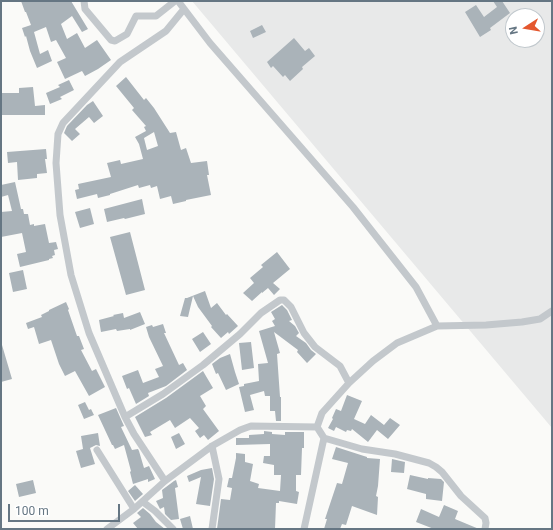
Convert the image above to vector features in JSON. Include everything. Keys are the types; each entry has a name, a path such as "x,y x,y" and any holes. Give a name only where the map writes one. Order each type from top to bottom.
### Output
{"street":[{"path":"84,1 85,9 111,40 115,41 128,34 136,16 156,16 176,1 210,43 357,213 416,287 436,326"},
{"path":"165,481 134,434 125,417 89,334 71,275 60,215 56,163 58,134 62,123 120,62 166,31 184,9"},
{"path":"125,417 163,394 203,365 240,334 261,313 280,300 284,300 291,307 304,333 315,348 340,366 349,383"},
{"path":"316,427 322,413 349,383 373,361 397,343 436,326 486,325 522,322 540,319 552,311"},
{"path":"107,529 143,502 165,481 212,446 240,430 251,426 316,427"},
{"path":"316,427 324,438 362,449 395,454 429,463 436,467 442,472 461,496 485,518 485,529"},
{"path":"304,529 324,438"},
{"path":"212,446 219,479 212,529"},
{"path":"97,450 134,509"},
{"path":"143,502 173,529"}],"shaded area":[{"path":"192,1 552,1 552,428"}],"building":[{"path":"21,1 71,1 88,29 82,32 72,16 61,24 67,39 77,33 85,48 97,40 111,60 85,76 82,71 65,79 57,62 66,58 56,40 51,42 46,27 34,32 40,54 48,50 52,61 37,68 22,28 31,25"},
{"path":"493,1 502,1 507,8 505,8 505,17 490,28 491,30 480,37 465,12 476,5 484,17 497,7"},
{"path":"262,25 266,32 253,38 250,31"},
{"path":"294,38 305,51 309,48 315,56 302,67 303,69 290,81 285,75 283,77 273,66 271,68 267,62"},
{"path":"126,77 144,100 146,98 154,108 170,133 176,132 181,150 186,148 191,163 207,161 209,175 207,175 211,195 173,204 171,196 160,199 157,186 151,188 150,185 139,188 138,185 98,198 97,194 77,199 75,190 79,189 78,184 111,177 107,163 120,160 121,164 143,159 139,144 135,137 146,131 144,127 146,126 132,110 134,108 116,86","holes":["154,132 158,146 147,150 144,138"]},
{"path":"69,80 74,90 60,97 62,99 50,104 46,93 60,87 58,85"},
{"path":"33,87 35,106 45,105 45,115 1,115 1,93 19,93 19,88"},
{"path":"93,101 103,116 94,123 89,117 75,129 80,134 72,141 64,133 67,126 87,105"},
{"path":"46,149 47,159 45,159 47,173 37,174 37,178 18,180 17,162 8,163 7,152"},
{"path":"15,182 21,209 23,209 24,214 28,214 30,225 34,224 34,226 45,224 49,243 56,242 58,249 54,250 55,255 49,260 20,267 17,254 26,252 22,233 1,237 1,212 12,211 8,195 1,197 1,185"},
{"path":"142,199 145,214 107,222 104,209"},
{"path":"90,208 94,224 80,228 75,212"},
{"path":"130,232 145,290 126,295 110,237"},
{"path":"277,252 290,269 273,283 280,289 274,295 268,288 252,301 243,293 254,283 250,278 263,267 261,265"},
{"path":"23,270 27,289 13,292 9,273"},
{"path":"205,291 211,308 217,303 226,315 227,314 238,326 229,334 228,332 221,338 211,327 212,326 198,307 193,296 188,317 180,316 185,298"},
{"path":"66,302 77,336 79,336 84,349 81,350 92,371 96,369 105,387 89,396 75,371 65,376 59,364 51,340 39,344 34,327 28,329 26,323 42,317 41,315 49,310"},
{"path":"282,305 287,310 292,320 289,321 295,326 299,333 296,336 306,343 316,354 307,363 297,352 298,350 274,332 280,353 277,354 281,397 281,421 276,421 275,411 270,411 270,396 265,396 264,391 250,395 254,410 245,412 239,387 244,386 244,384 259,381 258,364 268,363 259,331 275,326 272,321 275,319 271,312"},
{"path":"140,312 145,324 130,330 117,331 116,329 101,332 99,320 123,313 124,318"},
{"path":"163,324 166,333 164,333 179,365 183,363 187,370 166,386 148,393 149,396 136,404 129,388 127,389 122,376 138,370 143,383 159,377 155,369 163,366 149,337 146,327 152,325 153,327"},
{"path":"203,332 211,344 200,352 192,339"},
{"path":"251,342 254,368 242,370 239,343"},
{"path":"1,345 12,379 1,382"},
{"path":"230,354 239,384 226,390 218,373 216,374 212,364 220,358"},
{"path":"203,371 213,388 200,396 206,406 203,409 219,431 208,440 204,435 200,438 195,431 199,428 190,418 175,428 170,420 150,432 152,435 145,437 135,417 166,398"},
{"path":"347,395 362,401 354,419 365,424 371,415 384,425 390,418 400,425 388,439 377,430 368,442 352,429 351,431 347,430 346,432 336,427 334,431 328,428 336,409 341,411"},
{"path":"85,402 89,410 91,409 94,415 84,419 78,405"},
{"path":"116,408 124,426 121,427 132,450 138,449 144,468 149,466 155,479 148,482 148,479 133,484 124,445 115,449 98,415"},
{"path":"264,431 272,432 272,434 285,435 285,432 304,432 301,475 296,475 296,491 299,492 297,504 279,501 279,503 276,503 275,529 217,529 221,499 230,500 232,488 227,487 229,478 232,478 236,453 245,454 245,462 253,464 250,481 259,484 258,488 280,491 281,475 274,475 274,465 263,463 264,456 270,456 270,444 236,445 236,438 249,438 249,435 264,434"},
{"path":"98,433 100,446 96,445 90,448 95,464 81,468 76,451 83,449 81,436"},
{"path":"179,433 185,444 176,449 171,437"},
{"path":"336,447 367,458 380,459 376,496 378,497 377,515 352,506 346,525 342,524 340,529 324,529 327,519 325,519 337,483 342,484 348,463 332,459"},
{"path":"392,459 405,462 404,473 391,472"},
{"path":"212,468 214,479 210,506 196,504 201,477 189,482 187,476 201,470"},
{"path":"410,475 428,479 441,479 444,482 442,501 426,499 426,494 407,489"},
{"path":"33,480 36,493 19,497 16,484"},
{"path":"176,480 178,487 175,488 179,519 171,520 165,514 164,507 160,509 156,501 163,498 162,490"},
{"path":"135,485 143,494 135,501 128,491"},
{"path":"444,505 458,511 455,519 479,529 434,529 416,522 421,509 439,517"},
{"path":"143,508 165,529 138,529 133,523 141,517 137,513"},
{"path":"190,516 193,529 183,529 180,519"}]}
